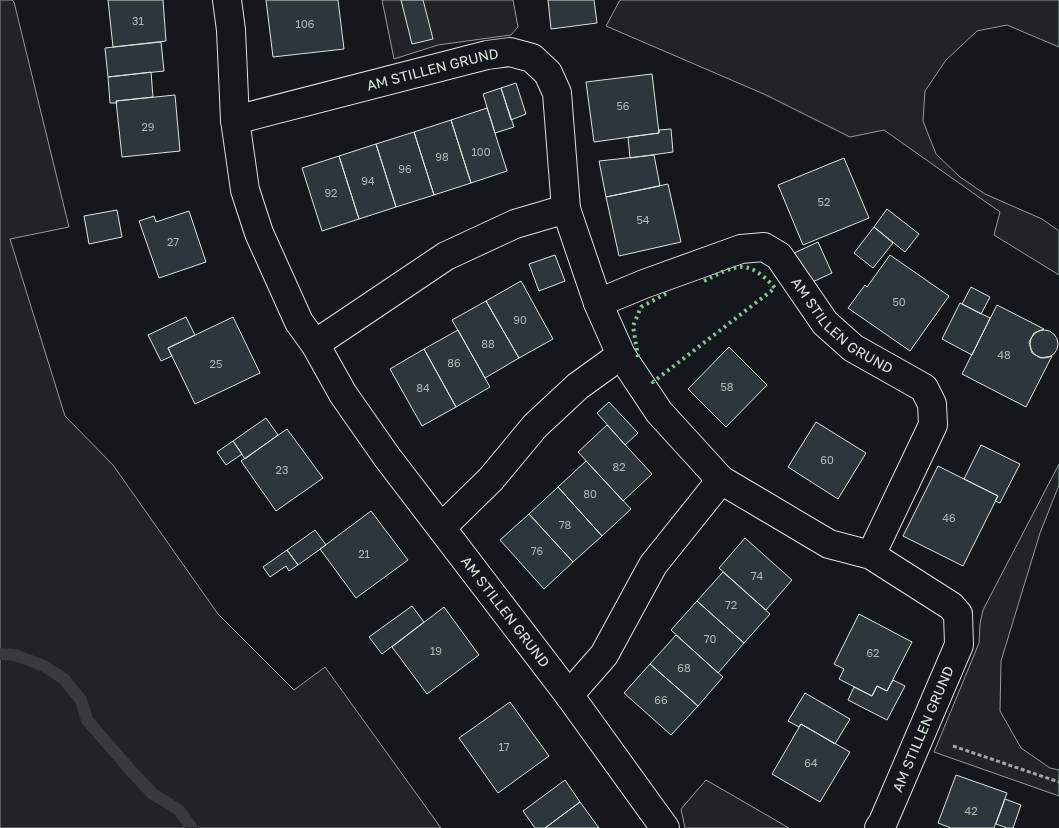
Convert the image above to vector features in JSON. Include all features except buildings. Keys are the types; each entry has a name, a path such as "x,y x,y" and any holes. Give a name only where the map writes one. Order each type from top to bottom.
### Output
{"street":[{"name":"AM STILLEN GRUND","path":"227,0 232,30 235,120 245,190 259,233 299,322 315,344 344,394 387,457 569,695 665,828"},
{"name":"AM STILLEN GRUND","path":"235,120 488,55 510,52 532,58 548,74 557,93 566,209 598,303 622,355 659,412 721,480 829,544 871,555 951,606 958,614 959,645 879,828"},
{"path":"315,344 446,256 515,224 566,209"},
{"name":"AM STILLEN GRUND","path":"598,303 644,284 741,249 764,248 780,256 825,323 853,348 924,388 932,404 933,426 871,555"},
{"path":"442,527 491,480 542,420 578,386 622,355"},
{"path":"569,695 604,655 653,565 721,480"}],"path":[{"path":"922,733 947,744 1059,782"}],"shaded area":[{"path":"0,0 12,0 14,2 69,227 10,239 65,416 113,465 218,614 294,690 325,667 441,828 0,828"},
{"path":"382,0 513,0 518,27 511,35 438,45 394,59"},
{"path":"620,0 1059,0 1059,47 1007,25 977,31 946,60 925,91 923,121 936,154 960,177 985,194 1042,219 1059,231 1059,275 994,235 1000,212 884,130 850,137 766,95 606,26"},
{"path":"1059,464 1059,485 1040,533 1001,661 1000,711 1021,748 1050,768 1059,770 1059,796 934,752 979,643 983,610"},
{"path":"706,780 789,828 685,828 681,809"}],"waterway":[{"path":"0,654 15,655 44,666 64,679 81,700 87,720 153,794 179,810 192,828"}],"hedge":[{"path":"652,381 775,288 757,272 741,267 724,271 702,282"},
{"path":"638,357 633,326 641,307 669,292"}]}
